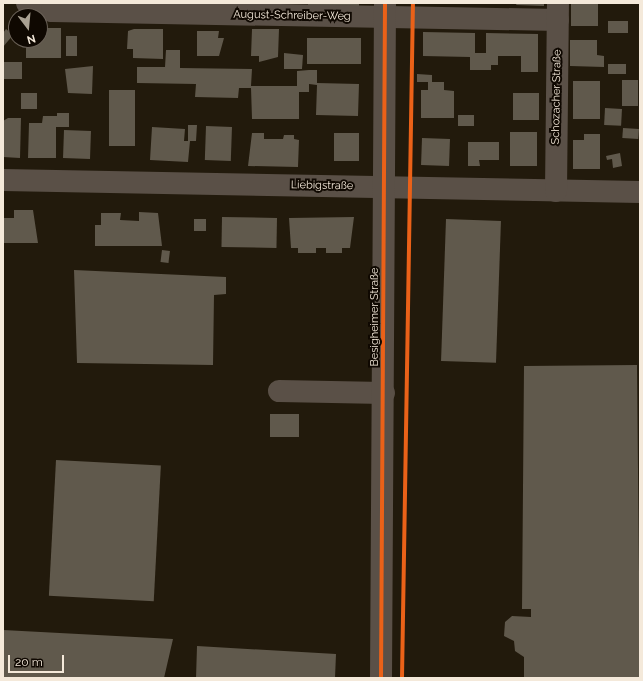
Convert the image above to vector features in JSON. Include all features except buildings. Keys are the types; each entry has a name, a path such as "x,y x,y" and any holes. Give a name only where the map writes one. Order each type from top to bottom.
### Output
{"street":[{"name":"August-Schreiber-Weg","path":"27,3 52,11 558,11"},
{"name":"Besigheimer Straße","path":"381,678 384,393 383,188 385,10"},
{"name":"Schozacher Straße","path":"556,191 558,11"},
{"name":"Liebigstraße","path":"3,180 640,192"},
{"path":"279,391 384,393"}],"cycle path":[{"path":"381,678 385,3"},
{"path":"402,678 413,3"}]}
